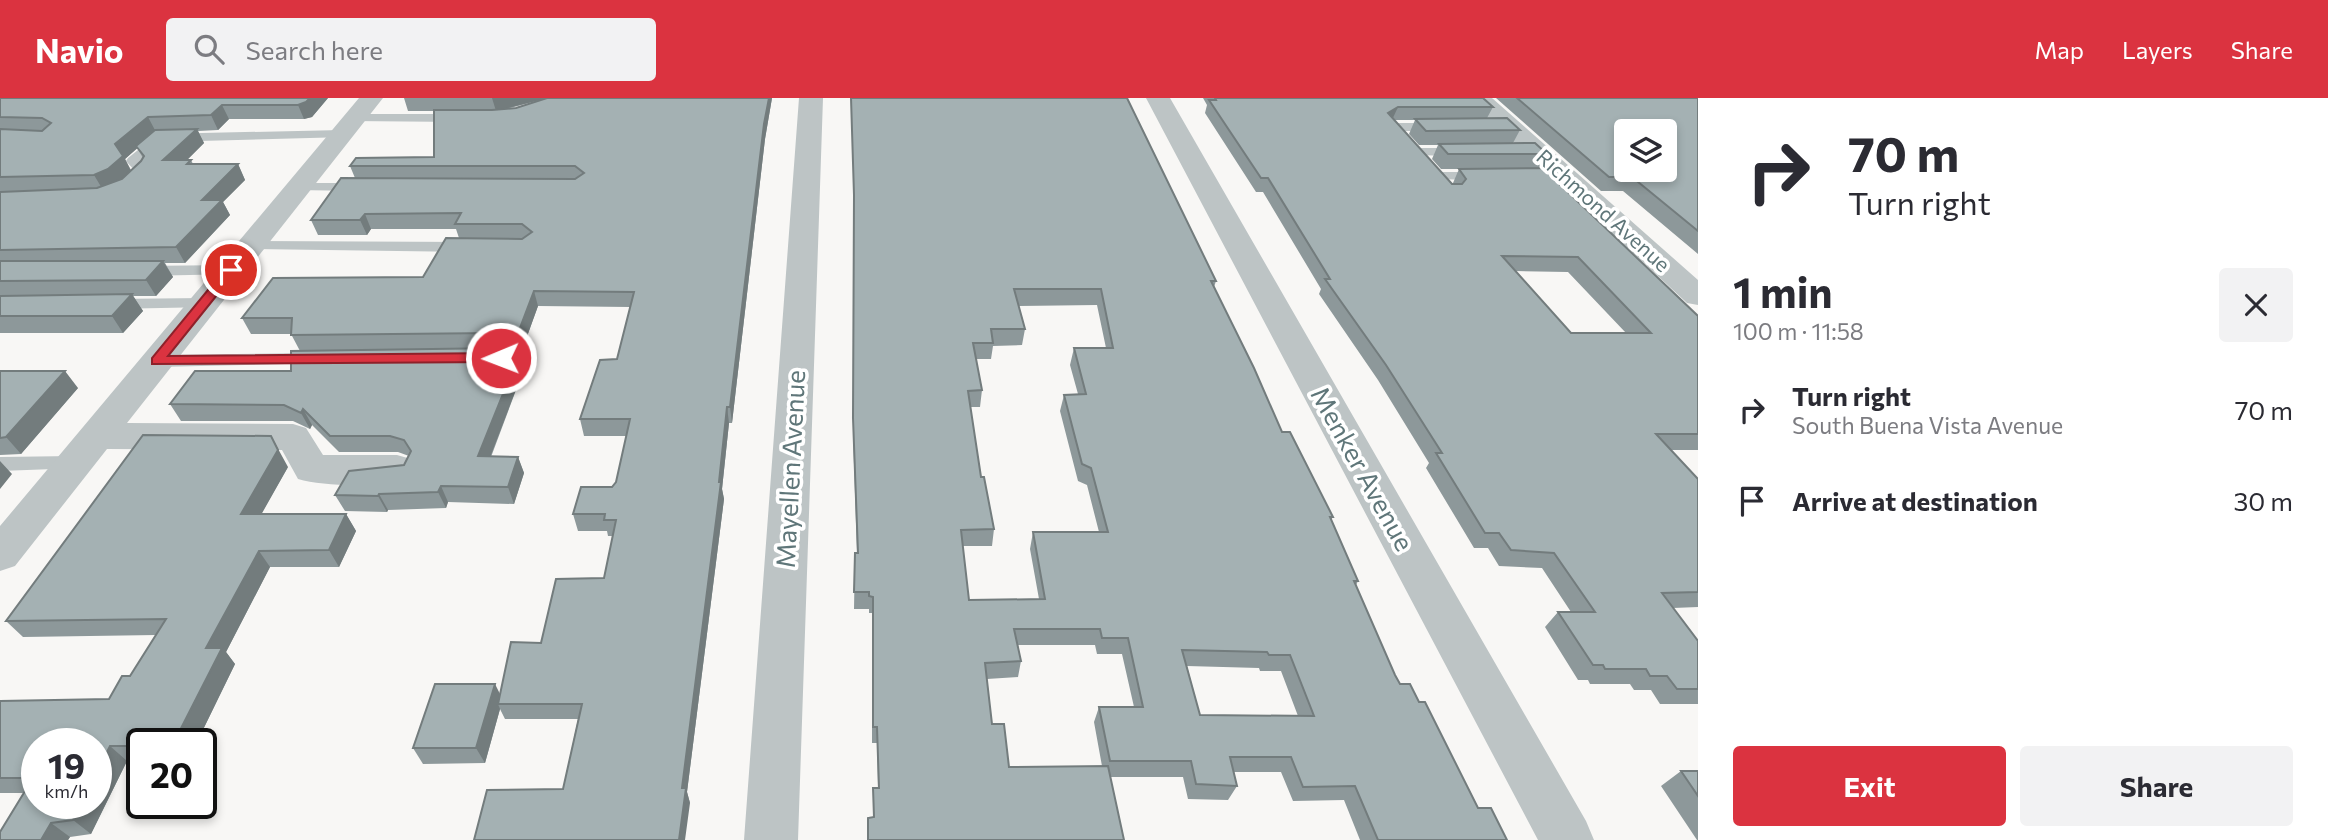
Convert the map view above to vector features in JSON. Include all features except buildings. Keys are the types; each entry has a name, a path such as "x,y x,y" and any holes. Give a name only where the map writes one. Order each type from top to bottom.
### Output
{"street":[{"name":"Mayellen Avenue","path":"771,840 811,98"},
{"name":"Menker Avenue","path":"1158,98 1567,840"},
{"name":"Richmond Avenue","path":"1478,98 1526,151 1698,296"},
{"path":"0,555 356,117"},
{"path":"85,450 293,438 312,469 397,469"}],"lane":[{"path":"117,195 143,171 133,161 158,138 356,117 470,118"},
{"path":"1450,192 1392,127 1453,127"},
{"path":"1414,152 1478,152"},
{"path":"1435,176 1502,176"},
{"path":"298,187 383,187"},
{"path":"131,271 241,258 484,247"},
{"path":"95,304 204,303"},
{"path":"157,361 333,359"},
{"path":"0,464 85,450"}],"route":[{"path":"231,270 157,361 501,358"}]}
